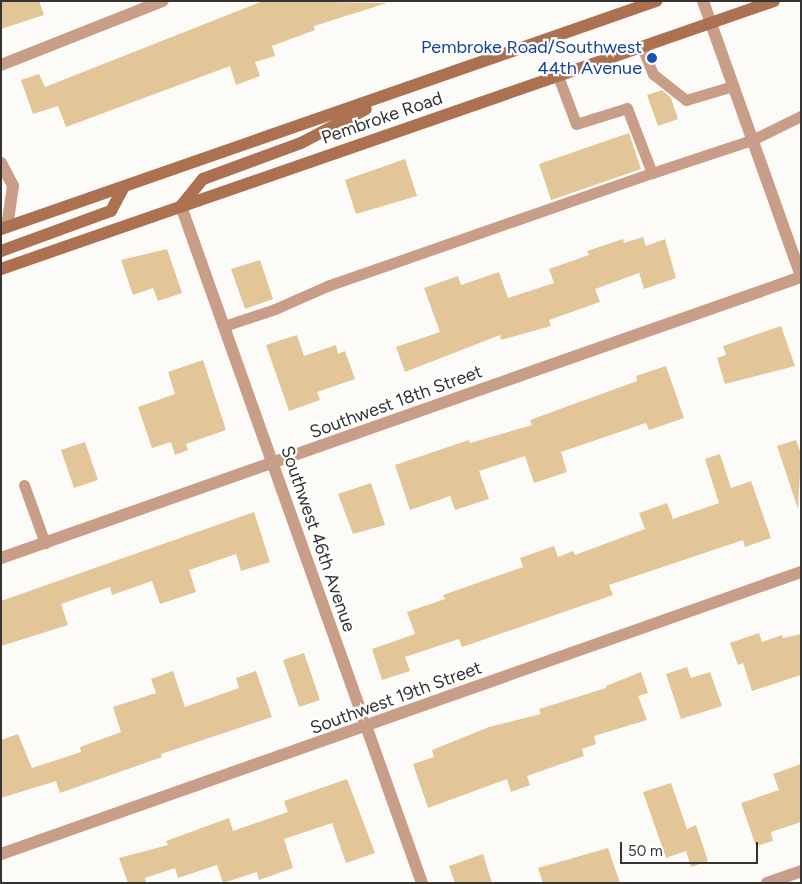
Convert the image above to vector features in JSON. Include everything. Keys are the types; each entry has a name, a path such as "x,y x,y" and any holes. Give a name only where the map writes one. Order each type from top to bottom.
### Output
{"main road":[{"name":"Pembroke Road","path":"4,228 656,1"},
{"name":"Pembroke Road","path":"1,269 774,1"},
{"path":"181,206 203,179 301,143 411,87"},
{"path":"1,251 111,211 124,187"}],"street":[{"path":"1,65 163,1"},
{"path":"703,1 801,277"},
{"path":"4,168 13,186 4,228"},
{"name":"Southwest 46th Avenue","path":"181,206 422,883"},
{"name":"Southwest 18th Street","path":"1,558 801,277"},
{"name":"Southwest 19th Street","path":"1,854 366,728 801,572"},
{"path":"767,883 801,871"}],"lane":[{"path":"642,47 653,74 686,100 733,86"},
{"path":"558,76 576,124 627,108 652,173"},
{"path":"224,326 275,309 327,286 752,140 801,116"},
{"path":"24,485 45,543"}],"building":[{"path":"1,1 39,1 44,15 1,29"},
{"path":"263,1 387,3 314,26 315,30 272,46 275,56 255,62 260,76 236,85 230,66 66,127 58,106 33,114 21,80 39,74 45,87"},
{"path":"662,90 671,98 678,119 658,126 647,95"},
{"path":"629,133 641,169 551,200 539,164"},
{"path":"405,159 417,196 356,214 345,180"},
{"path":"643,237 646,246 665,239 676,278 644,289 639,273 595,289 600,302 549,320 551,326 501,340 500,335 405,372 396,347 440,332 424,288 458,276 461,285 499,272 508,298 554,283 549,269 589,255 587,251 623,239 624,243"},
{"path":"167,249 182,293 158,301 153,288 133,295 121,260"},
{"path":"260,260 273,299 245,309 231,269"},
{"path":"781,326 795,366 725,384 717,358 726,355 723,346"},
{"path":"297,335 304,356 336,345 338,354 345,351 355,379 317,392 320,400 289,411 266,345"},
{"path":"203,360 226,430 186,444 188,450 175,455 171,442 152,448 138,407 175,394 168,372"},
{"path":"666,366 684,418 649,430 646,423 561,452 567,472 534,483 525,456 479,471 489,499 455,510 450,496 410,510 395,465 469,440 470,443 532,425 530,420 637,381 636,376"},
{"path":"796,440 801,454 798,509 777,446"},
{"path":"85,442 98,480 74,488 61,450"},
{"path":"720,454 731,488 751,481 771,538 745,547 743,540 609,585 613,595 462,647 459,639 405,657 410,671 382,680 372,649 415,634 407,612 445,599 443,595 523,567 520,558 554,546 558,557 573,551 575,555 645,529 639,513 667,503 673,519 719,503 705,459"},
{"path":"371,483 385,525 353,534 338,494"},
{"path":"254,512 270,562 241,571 236,554 189,570 196,592 160,604 152,581 112,595 110,587 61,604 68,625 1,646 1,601"},
{"path":"759,633 762,642 782,635 783,638 801,634 801,675 752,691 743,663 738,665 730,643"},
{"path":"304,653 320,700 299,707 283,660"},
{"path":"687,667 691,678 710,672 722,706 681,719 666,674"},
{"path":"173,671 185,707 239,688 236,678 256,671 272,717 161,754 162,757 60,793 56,781 1,798 1,740 18,734 32,768 81,752 80,747 121,732 113,707 156,693 151,679"},
{"path":"641,672 648,693 638,696 647,720 594,736 596,744 582,749 584,756 527,776 530,785 511,792 507,779 428,808 413,764 434,757 432,750 489,727 541,714 539,709 606,688 606,686"},
{"path":"801,764 801,822 771,832 773,841 756,846 741,803 779,790 773,774"},
{"path":"347,779 375,853 346,863 332,823 284,839 293,868 259,880 257,872 223,883 217,865 178,878 175,868 145,878 146,883 128,883 119,858 168,845 166,841 229,818 233,831 288,812 284,801"},
{"path":"671,783 687,829 696,825 708,861 691,867 686,851 666,858 643,792"},
{"path":"608,848 620,883 543,883 538,868"},
{"path":"483,854 492,883 455,883 449,866"}],"place":[{"name":"Pembroke Road/Southwest 44th Avenue","path":"652,58"}]}
